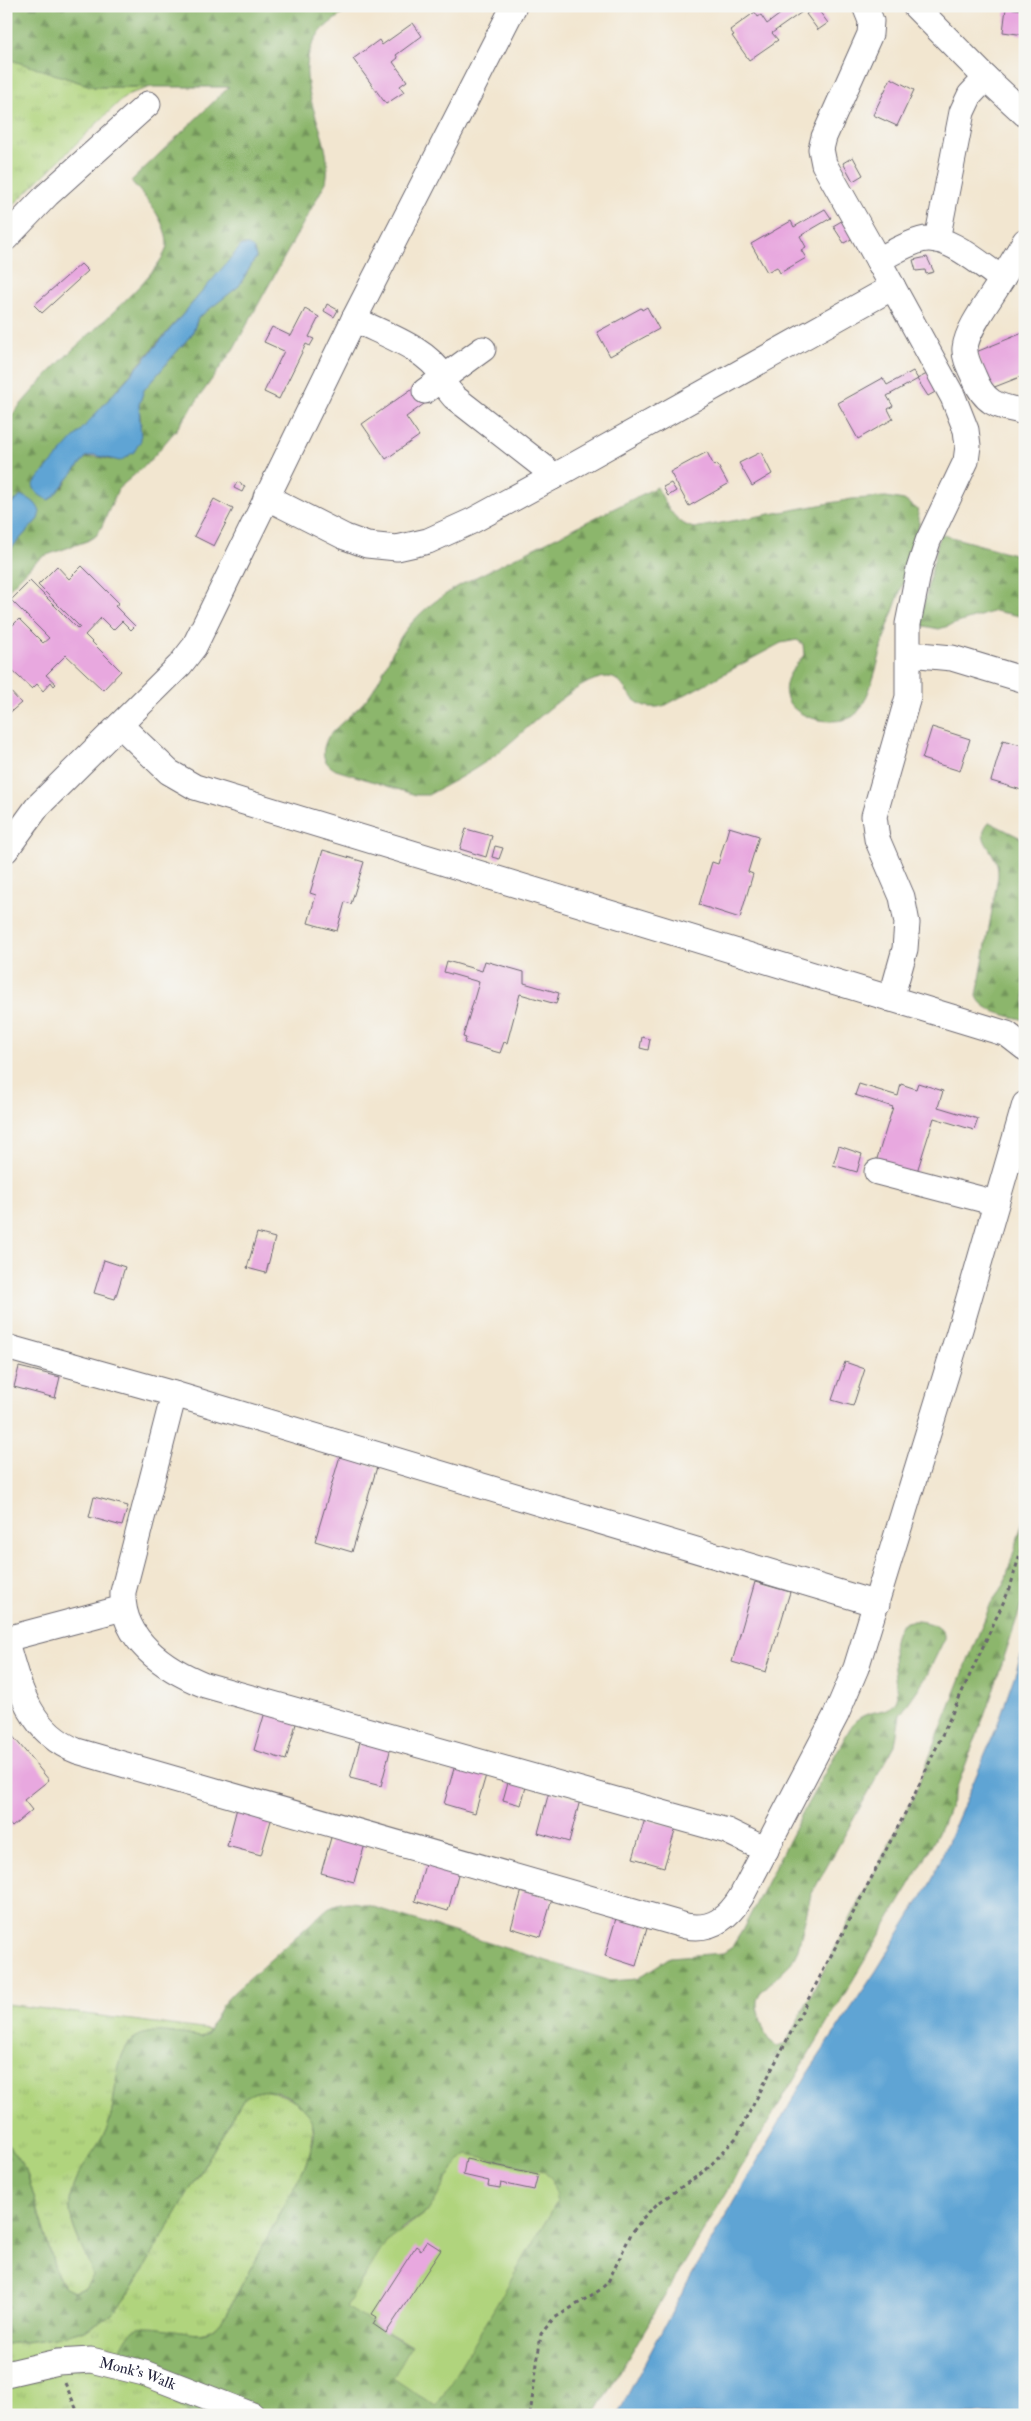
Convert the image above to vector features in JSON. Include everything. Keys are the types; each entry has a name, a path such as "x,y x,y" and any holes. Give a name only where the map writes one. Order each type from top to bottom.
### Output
{"street":[{"path":"6,850 38,806 185,660 194,647 354,320 514,6"},
{"path":"865,6 871,22 868,38 824,137 821,153 828,172 953,398 966,430 968,446 966,461 922,559 910,609 908,697 874,816 877,839 902,897 907,923 905,949 891,999"},
{"path":"915,6 986,78 1025,114"},
{"path":"938,240 962,112 970,95 986,78"},
{"path":"6,238 42,200 148,104"},
{"path":"878,260 919,240 938,240 955,248 1002,279"},
{"path":"1025,241 969,334 965,352 977,385 987,400 998,406 1025,412"},
{"path":"266,497 352,540 374,547 397,548 420,544 446,534 553,477 893,287"},
{"path":"354,320 423,354 433,363 436,383 545,468 553,477"},
{"path":"436,383 483,349"},
{"path":"909,654 952,658 1025,680"},
{"path":"120,725 169,772 195,787 1007,1034 1025,1048"},
{"path":"123,1608 6,1641 21,1693 31,1714 49,1733 70,1748 686,1926 710,1927 723,1919 738,1901 847,1691 877,1604 1025,1104"},
{"path":"877,1172 996,1203"},
{"path":"6,1346 174,1394 877,1604"},
{"path":"174,1394 125,1579 123,1608 129,1624 144,1647 175,1671 205,1685 728,1831 766,1850"},
{"name":"Monk's Walk","path":"10,2375 58,2362 86,2359 99,2361 144,2373 252,2415"}],"path":[{"path":"530,2415 541,2334 553,2319 600,2290 608,2282 631,2234 643,2218 657,2204 706,2170 736,2138 912,1798 1010,1588 1025,1536"},
{"path":"61,2375 79,2415"}],"green space":[{"path":"6,6 353,6 322,30 314,41 307,65 309,91 326,155 326,182 234,348 176,430 148,463 118,489 96,536 44,556 34,563 6,592 6,554 38,519 15,500 6,509 6,422 55,367 137,288 153,271 163,256 167,244 163,226 154,210 131,181 229,87 94,87 8,59","holes":["243,245 249,245 254,250 256,257 239,286 198,318 192,334 144,390 139,405 141,425 112,460 92,457 81,461 62,489 86,425"]},
{"path":"6,58 94,87 151,87 129,94 118,103 6,212"},
{"path":"657,487 671,512 681,522 694,528 852,499 886,497 904,500 917,509 919,524 910,563 888,626 870,687 862,706 855,715 842,720 819,720 808,717 790,704 786,695 787,680 804,655 803,644 797,640 781,643 664,706 652,707 642,705 635,701 615,679 608,677 595,679 581,686 551,707 499,752 482,764 428,795 416,795 336,770 327,763 324,756 324,747 328,737 358,708 373,690 402,635 426,609 466,582"},
{"path":"940,534 1025,557 1025,617 995,611 939,629 919,625"},
{"path":"989,822 1025,840 1025,1020 990,1010 984,1006 977,996 998,876 996,862 983,836 985,827"},
{"path":"1025,1514 1025,1594 989,1703 945,1819 925,1859 594,2415 192,2415 174,2402 185,2380 118,2355 130,2333 138,2328 147,2327 198,2333 206,2332 215,2327 226,2314 305,2167 313,2141 314,2130 309,2115 293,2099 272,2091 261,2091 251,2094 242,2101 132,2289 113,2313 102,2321 76,2333 48,2339 6,2344 6,2142 26,2170 56,2272 64,2287 74,2292 85,2288 93,2276 72,2222 70,2204 72,2192 80,2172 99,2143 109,2123 119,2065 128,2045 135,2038 150,2032 177,2033 202,2037 207,2034 222,2005 233,1993 328,1908 346,1902 364,1904 611,1981 637,1979 670,1957 723,1953 731,1948 742,1931 804,1810 853,1723 865,1715 888,1708 897,1700 893,1652 894,1639 898,1629 905,1622 917,1621 932,1624 944,1633 944,1640 925,1679 900,1715 895,1745 811,1895 798,1949 791,1963 761,1992 757,2000 757,2008 765,2034 769,2040 777,2046 786,2043 913,1798 991,1603 1004,1585","holes":["459,2160 557,2202 436,2406 411,2347 373,2324 401,2229 429,2210"]},
{"path":"6,2004 210,2030 202,2037 159,2032 142,2035 128,2044 123,2053 109,2123 99,2143 80,2172 72,2193 70,2214 72,2223 93,2276 85,2288 74,2292 64,2288 56,2272 26,2170 6,2142"},
{"path":"264,2090 294,2100 310,2115 313,2125 313,2136 305,2167 226,2314 216,2326 206,2332 198,2333 144,2327 185,2379 174,2402 192,2415 6,2415 6,2344 48,2339 76,2333 102,2321 113,2313 132,2289 242,2101 249,2094"},
{"path":"468,2154 543,2171 552,2179 557,2202 436,2407 393,2378 411,2346 346,2307 386,2242 429,2210 459,2160"}],"water":[{"path":"242,245 249,245 254,250 256,257 239,286 198,318 192,334 144,390 139,405 141,440 134,452 120,461 94,455 86,457 53,497 49,500 43,498 33,485 39,477 144,360"},
{"path":"21,496 33,501 40,512 38,519 6,554 6,509"},
{"path":"1025,1645 1025,2415 617,2415 689,2280 809,2071 876,1971 931,1882 996,1729"}],"building":[{"path":"791,6 799,6 802,12 772,33 778,40 749,60 732,36 734,35 730,30 755,12 758,17 761,15 767,24"},
{"path":"816,7 828,23 818,30 806,14"},
{"path":"1006,8 1025,10 1025,35 1003,32"},
{"path":"413,23 422,36 396,55 398,58 393,62 407,81 400,86 404,92 386,104 353,59 379,40 382,45"},
{"path":"891,78 914,90 897,126 873,115"},
{"path":"853,157 863,175 853,181 843,163"},
{"path":"825,209 831,218 800,236 806,247 801,250 806,258 780,273 777,267 767,272 751,244 791,221 794,227"},
{"path":"845,219 855,237 844,243 833,226"},
{"path":"927,257 934,272 926,274 925,270 916,271 913,260"},
{"path":"81,264 88,271 42,313 34,305"},
{"path":"327,304 338,310 334,317 324,311"},
{"path":"647,307 659,329 610,356 597,332 641,308 642,310"},
{"path":"305,309 319,317 309,337 314,339 310,346 306,344 279,399 264,392 284,351 264,342 272,327 291,336"},
{"path":"1025,332 1025,375 992,388 976,352"},
{"path":"913,371 918,379 887,396 893,406 888,409 893,419 858,439 838,403 883,378 887,385"},
{"path":"929,373 939,390 928,396 917,379"},
{"path":"420,383 431,399 406,417 419,436 386,459 362,424"},
{"path":"707,452 714,466 717,464 728,484 689,506 670,472"},
{"path":"761,452 772,474 752,486 739,463"},
{"path":"237,482 245,486 242,492 234,488"},
{"path":"671,483 676,491 668,496 663,487"},
{"path":"214,499 233,509 214,546 194,536"},
{"path":"57,566 69,579 82,566 119,603 115,606 135,626 131,630 122,621 113,630 101,618 85,635 121,671 103,690 66,655 46,675 56,684 54,686 51,682 43,691 37,684 32,689 6,665 6,632 19,619 43,643 49,638 11,600 30,581 78,629 80,627 38,585"},
{"path":"6,687 21,703 6,716"},
{"path":"932,727 970,739 960,771 922,759"},
{"path":"1003,740 1025,746 1025,791 991,781"},
{"path":"729,827 759,836 748,872 753,874 740,918 699,905 712,862 718,864"},
{"path":"466,829 492,836 486,857 460,849"},
{"path":"495,846 503,848 499,859 492,857"},
{"path":"323,850 364,862 351,904 345,902 337,931 308,923 316,895 310,893"},
{"path":"447,961 482,971 485,961 524,972 524,983 559,993 556,1004 520,994 507,1043 504,1042 500,1053 464,1043 466,1038 463,1037 479,982 444,972"},
{"path":"642,1037 650,1039 648,1050 640,1048"},
{"path":"918,1083 943,1091 938,1107 978,1119 974,1130 934,1118 915,1178 875,1165 893,1107 855,1095 859,1084 898,1096 901,1084 916,1089"},
{"path":"839,1146 862,1154 857,1172 833,1165"},
{"path":"257,1233 275,1238 266,1273 247,1268"},
{"path":"104,1260 125,1267 115,1299 94,1293"},
{"path":"845,1362 865,1369 853,1406 832,1400"},
{"path":"19,1367 60,1377 55,1398 14,1387"},
{"path":"340,1456 377,1467 352,1552 315,1541"},
{"path":"94,1497 128,1506 122,1526 89,1517"},
{"path":"755,1582 790,1592 766,1672 732,1662"},
{"path":"265,1712 297,1720 286,1760 254,1750"},
{"path":"6,1728 49,1780 24,1800 32,1810 12,1827 6,1820"},
{"path":"361,1738 391,1747 381,1786 350,1778"},
{"path":"455,1765 486,1775 475,1813 444,1804"},
{"path":"508,1782 526,1787 521,1805 503,1800"},
{"path":"549,1792 580,1800 569,1842 538,1833"},
{"path":"237,1808 272,1817 261,1855 227,1846"},
{"path":"645,1819 676,1828 664,1867 633,1858"},
{"path":"332,1834 365,1844 354,1882 321,1873"},
{"path":"426,1861 459,1871 448,1911 415,1901"},
{"path":"522,1890 552,1899 541,1937 511,1928"},
{"path":"617,1915 648,1925 636,1966 605,1956"},
{"path":"466,2159 538,2174 534,2190 501,2183 500,2188 488,2186 489,2181 463,2175"},
{"path":"427,2241 441,2250 386,2333 373,2324 377,2317 372,2314 416,2246 421,2250"}]}
